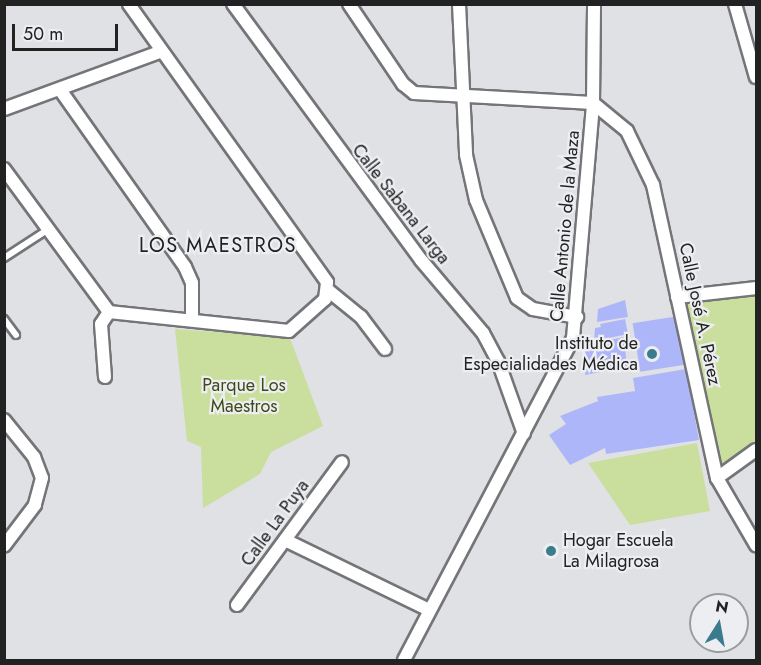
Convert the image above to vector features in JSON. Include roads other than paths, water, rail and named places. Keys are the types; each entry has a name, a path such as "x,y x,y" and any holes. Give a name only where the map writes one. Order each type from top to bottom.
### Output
{"street":[{"path":"129,4 160,52 321,274 328,291 361,317 385,349"},
{"name":"Calle Sabana Larga","path":"232,4 414,251 483,333 498,361 524,434"},
{"path":"349,4 407,89 421,96 593,103"},
{"path":"459,4 461,96 466,155 476,200 511,290 533,309 577,317"},
{"name":"Calle Antonio de la Maza","path":"404,660 573,338 577,317 593,103 594,4"},
{"path":"735,4 756,77"},
{"path":"4,109 61,91 160,52"},
{"path":"61,91 185,267 192,283 192,319"},
{"name":"Calle José A. Pérez","path":"593,103 621,123 645,165 653,185 717,478 756,545"},
{"path":"4,169 109,312 289,331 318,306 328,291"},
{"path":"677,297 756,288"},
{"path":"105,377 100,324 109,312"},
{"path":"4,420 34,457 42,478 35,505 4,546"},
{"path":"717,478 756,450"},
{"name":"Calle La Puya","path":"237,605 342,462"},
{"path":"285,540 429,610"}],"lane":[{"path":"4,258 47,230"},
{"path":"4,319 16,335"}],"place":[{"name":"Instituto de Especialidades Médica","path":"652,354"},
{"name":"Hogar Escuela La Milagrosa","path":"551,551"}],"district":[{"name":"LOS MAESTROS","path":"218,245"}],"park label":[{"name":"Parque Los Maestros","path":"244,396"}]}
